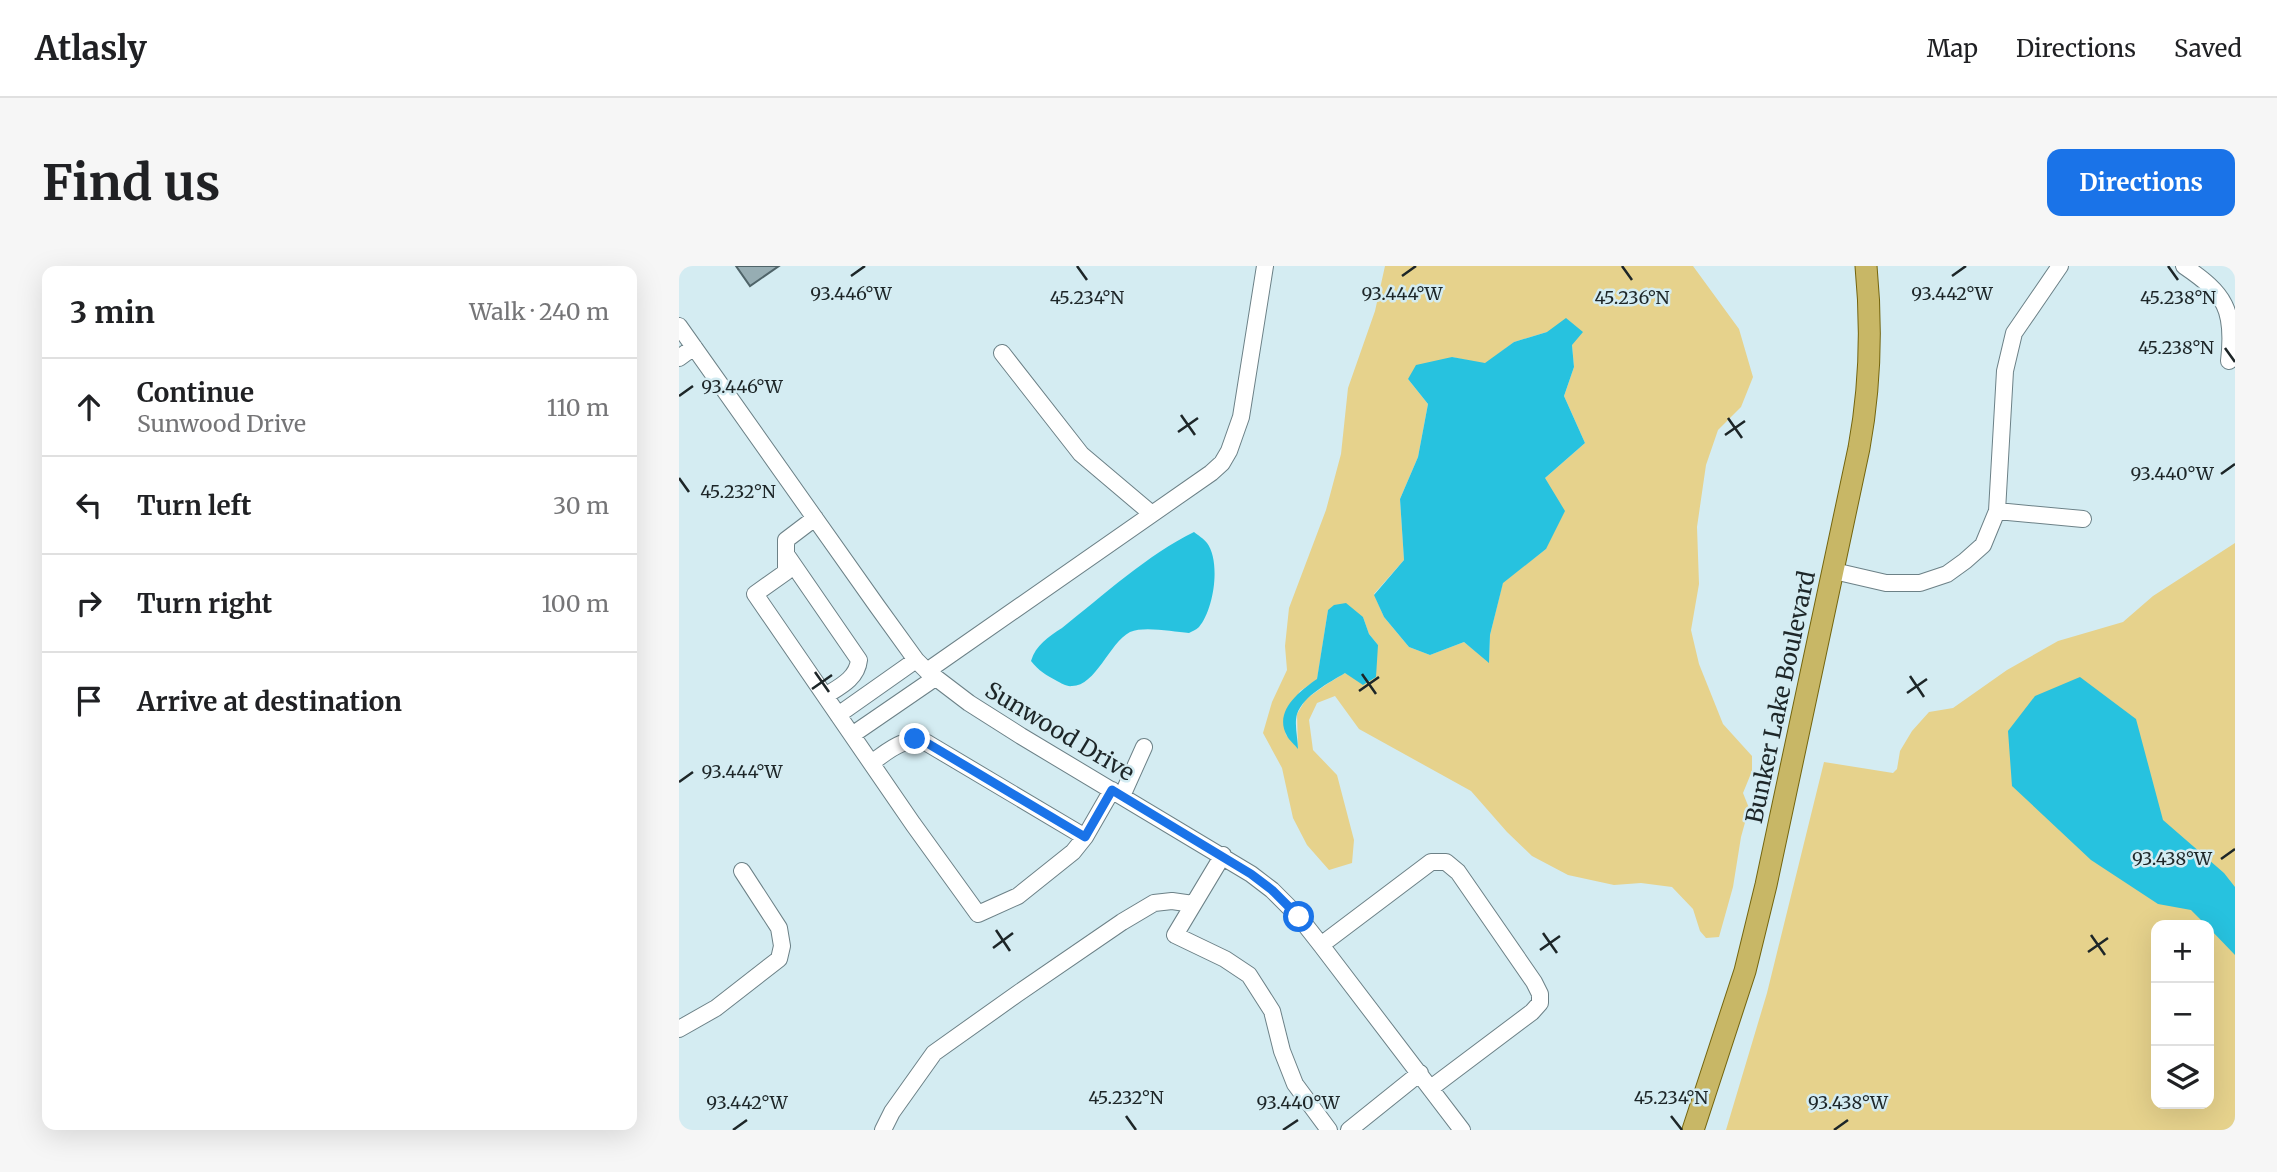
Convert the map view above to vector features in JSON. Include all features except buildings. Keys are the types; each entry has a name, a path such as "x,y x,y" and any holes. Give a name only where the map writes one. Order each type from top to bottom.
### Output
{"main road":[{"name":"Bunker Lake Boulevard","path":"1693,1130 1745,971 1834,571 1864,419 1869,333 1866,266"}],"street":[{"path":"838,715 926,669 1222,463 1241,417 1265,266"},
{"path":"1834,571 1886,583 1920,583 1947,574 1983,544 1997,511 2005,371 2014,333 2060,266"},
{"path":"2184,266 2207,282 2229,311 2233,336 2229,361"},
{"name":"Sunwood Drive","path":"679,326 926,669 979,709 1223,855 1272,890 1321,945 1462,1130"},
{"path":"679,358 694,347"},
{"path":"1002,354 1081,454 1152,514"},
{"path":"1997,511 2083,519"},
{"path":"815,518 786,540 786,572 755,594 978,915 1019,897 1073,852 1117,793 1144,747"},
{"path":"784,552 859,660 857,670 850,679 825,696"},
{"path":"852,735 926,669"},
{"path":"871,763 904,741 915,739 927,743 1085,837"},
{"path":"1223,855 1175,935 1225,959 1249,975 1272,1011 1282,1051 1295,1084 1329,1130"},
{"path":"1321,945 1431,862 1446,862 1458,872 1534,982 1540,994 1540,1003 1532,1012 1431,1088"},
{"path":"679,1028 716,1008 779,959 782,946 779,928 742,871"},
{"path":"883,1130 892,1112 934,1053 944,1045 1122,922 1154,903 1173,901 1193,904"},
{"path":"1349,1130 1420,1073"}],"shaded area":[{"path":"1385,266 1693,266 1739,329 1753,377 1741,407 1718,430 1706,465 1697,527 1699,584 1691,630 1699,664 1723,724 1752,756 1752,771 1743,793 1749,808 1733,887 1719,937 1706,938 1700,931 1693,909 1672,887 1641,883 1614,885 1568,875 1532,856 1471,791 1359,729 1335,696 1317,703 1309,720 1313,750 1337,775 1354,840 1352,863 1329,870 1307,845 1293,818 1282,768 1263,733 1272,702 1287,670 1285,646 1289,608 1326,510 1341,454 1348,388 1375,311","holes":["1547,332 1572,345 1574,367 1564,396 1585,443 1545,478 1546,549 1503,582 1490,635 1489,662 1464,642 1430,655 1409,647 1384,617 1374,594 1404,560 1400,499 1418,457 1428,404 1408,379 1452,357 1485,364 1514,342","1328,610 1363,617 1369,634 1378,645 1345,673 1306,699 1297,714 1298,748 1286,735 1284,724 1300,691 1317,680"]},
{"path":"2235,543 2235,1130 1726,1130 1767,993 1824,762 1893,773 1897,769 1900,751 1912,731 1929,712 1953,708 2007,670 2058,641 2123,622 2153,596"}],"water":[{"path":"1566,318 1583,332 1572,345 1574,367 1564,396 1585,443 1545,478 1565,511 1546,549 1503,583 1490,635 1489,663 1464,642 1430,655 1409,647 1384,617 1374,595 1404,560 1400,499 1418,457 1428,404 1408,379 1416,365 1452,357 1485,363 1514,342 1547,332"},
{"path":"1194,532 1206,542 1211,551 1215,573 1209,609 1198,628 1189,633 1151,629 1130,632 1122,637 1088,679 1072,686 1049,677 1031,661 1036,650 1047,638 1143,563"},
{"path":"1346,603 1363,617 1369,634 1378,645 1376,677 1363,685 1345,673 1311,695 1297,714 1298,749 1288,738 1283,718 1296,696 1317,679 1328,610 1334,605"},
{"path":"2080,677 2136,719 2163,820 2224,873 2235,887 2235,955 2214,933 2214,920 2201,920 2191,910 2158,904 2091,860 2012,786 2008,731 2035,696"}],"route":[{"path":"915,739 927,743 1085,837 1112,790 1251,874 1299,917"}]}
